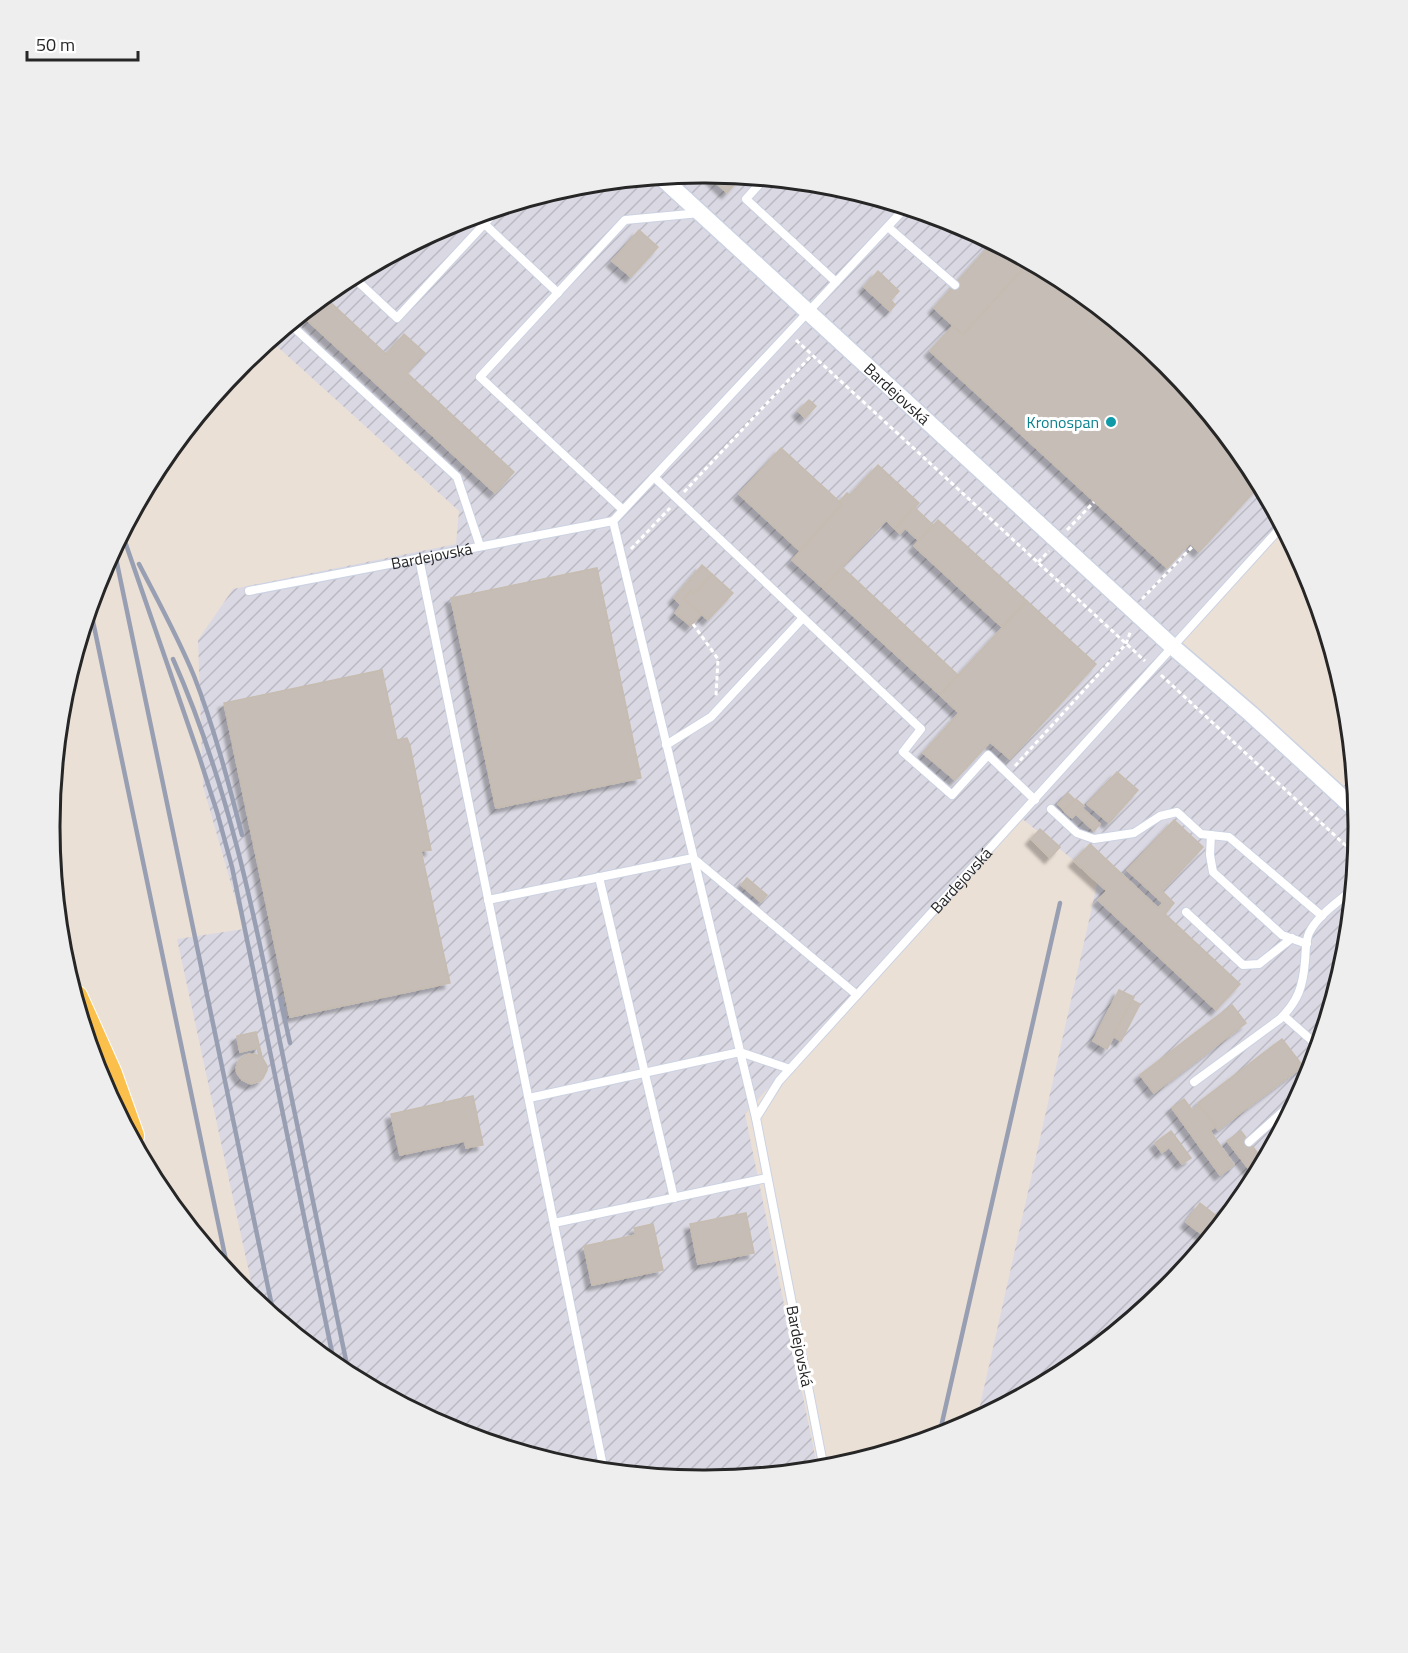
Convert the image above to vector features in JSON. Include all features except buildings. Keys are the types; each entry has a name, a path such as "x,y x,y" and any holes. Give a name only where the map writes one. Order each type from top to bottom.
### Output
{"street":[{"name":"Bardejovská","path":"668,184 1173,647 1347,799"}],"lane":[{"path":"758,185 746,199 836,282"},
{"path":"623,510 480,377 625,220 700,213"},
{"path":"613,521 900,213"},
{"path":"359,283 397,318 487,221"},
{"path":"484,224 558,293"},
{"path":"888,227 955,285"},
{"path":"295,329 456,477 480,546"},
{"path":"654,477 921,729 903,752 952,795 988,755 1035,800"},
{"name":"Bardejovská","path":"249,591 613,521 756,1118 822,1459"},
{"name":"Bardejovská","path":"756,1118 778,1081 1277,532"},
{"path":"419,558 602,1462"},
{"path":"666,745 711,717 803,618"},
{"path":"1051,809 1077,833 1095,839 1134,833 1161,816 1177,812 1201,834 1229,837 1322,916"},
{"path":"1211,835 1210,855 1213,872 1282,935 1307,944"},
{"path":"488,900 693,858 857,995"},
{"path":"599,877 674,1198"},
{"path":"1194,1082 1284,1016 1296,1000 1301,988 1309,935 1322,916 1344,897"},
{"path":"1186,912 1243,965 1259,964 1292,938"},
{"path":"1284,1016 1312,1040"},
{"path":"529,1098 740,1052 790,1069"},
{"path":"1249,1142 1280,1114"},
{"path":"554,1223 767,1178"}],"path":[{"path":"788,333 1348,847"},
{"path":"622,559 812,355"},
{"path":"1008,774 1126,644 1142,599 1193,546"},
{"path":"693,624 718,659 715,713"}],"shaded area":[{"path":"704,183 788,188 871,204 950,232 1026,269 1062,291 1096,316 1129,342 1159,371 1215,434 1262,505 1278,534 1177,643 1339,793 1347,781 1347,869 1336,952 1326,993 1314,1034 1282,1111 1262,1149 1215,1219 1188,1251 1129,1311 1062,1362 979,1408 1098,880 1015,813 745,1114 816,1460 746,1469 662,1469 620,1465 537,1449 458,1421 382,1384 346,1362 312,1337 279,1311 252,1285 177,939 244,929 203,786 198,640 233,589 456,544 459,511 276,345 346,291 419,249 497,217 537,204 620,188"}],"railway":[{"path":"125,543 199,756 232,867 332,1352"},
{"path":"117,563 271,1304"},
{"path":"139,564 175,633 194,676 214,734 242,835"},
{"path":"93,622 225,1257"},
{"path":"173,659 209,752 237,847 270,993 346,1362"},
{"path":"942,1424 1060,903"},
{"path":"280,998 290,1043"}],"place":[{"name":"Kronospan","path":"1111,422"}]}
